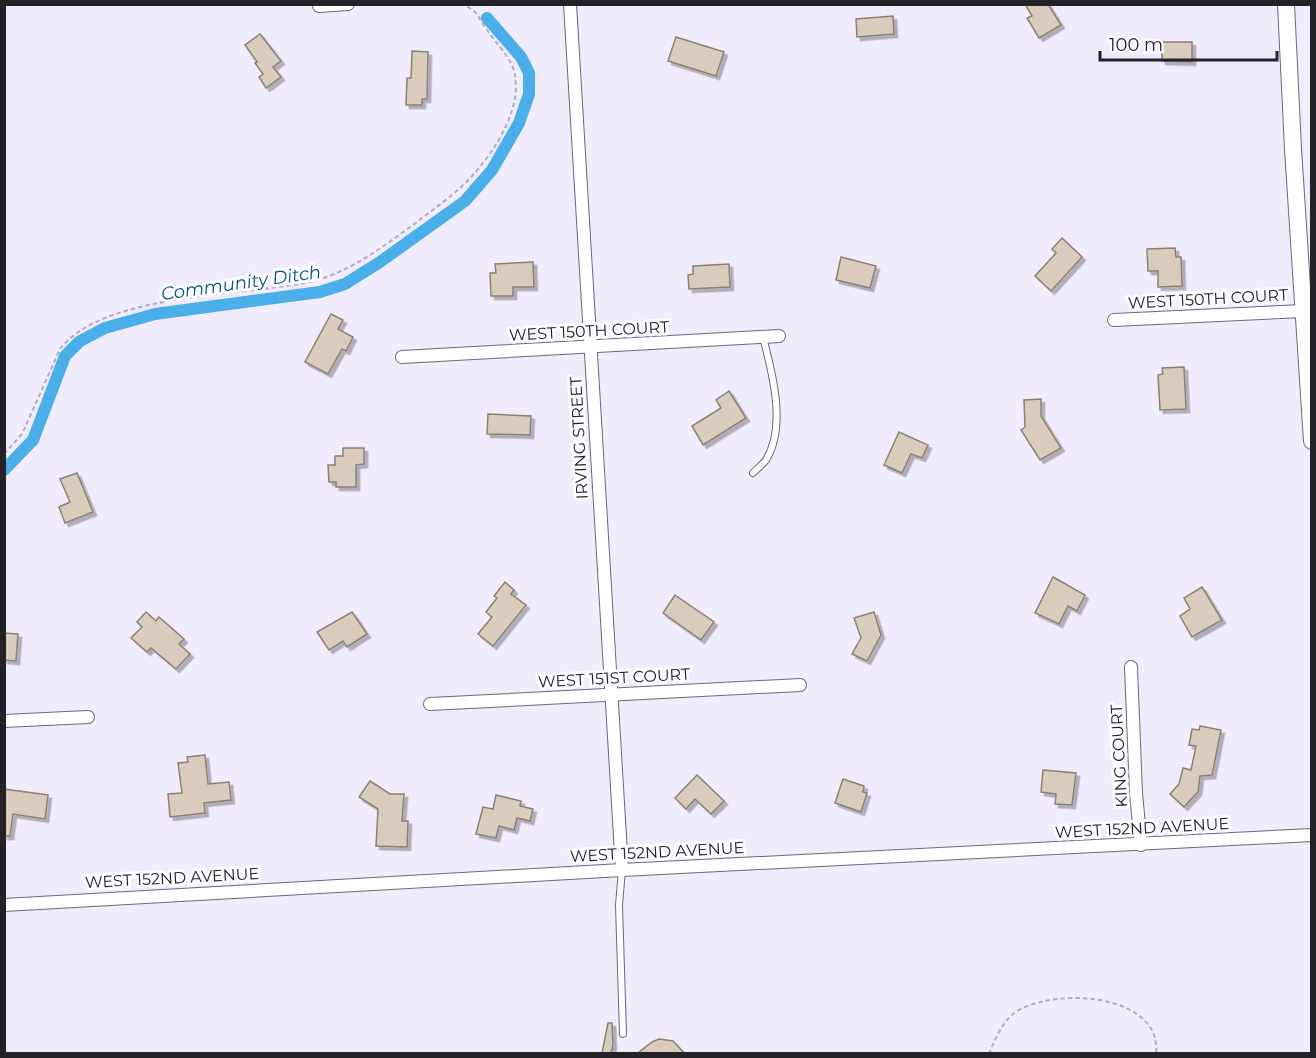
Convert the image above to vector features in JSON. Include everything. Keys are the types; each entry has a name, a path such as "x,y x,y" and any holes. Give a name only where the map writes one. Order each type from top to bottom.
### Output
{"main road":[{"path":"1286,4 1311,441"}],"street":[{"path":"319,6 348,4"},
{"name":"IRVING STREET","path":"570,4 622,870"},
{"name":"WEST 150TH COURT","path":"1114,320 1303,311"},
{"name":"WEST 150TH COURT","path":"402,357 779,336"},
{"name":"KING COURT","path":"1131,667 1136,794 1141,845"},
{"name":"WEST 151ST COURT","path":"430,704 800,685"},
{"path":"4,721 88,717"},
{"name":"WEST 152ND AVENUE","path":"4,905 622,870 1311,835"}],"lane":[{"path":"753,474 765,461 771,448 777,403 774,377 763,337"},
{"path":"622,870 619,892 620,998 623,1034"}],"path":[{"path":"4,454 22,434 60,349 66,341 89,325 119,313 156,305 309,282 337,273 357,263 394,238 441,204 472,176 496,142 509,117 516,92 516,82 515,71 510,60 474,11 464,4"},
{"path":"989,1053 1003,1025 1014,1014 1026,1008 1068,997 1104,1000 1139,1015 1154,1030 1158,1042 1156,1053"}],"building":[{"path":"1025,4 1048,4 1061,25 1039,38 1027,18 1032,16"},
{"path":"893,16 894,34 857,37 856,19"},
{"path":"260,34 281,61 273,67 281,77 266,88 259,77 263,74 245,45"},
{"path":"676,37 724,52 716,76 668,61"},
{"path":"1162,42 1192,42 1192,62 1162,61"},
{"path":"412,51 428,52 427,99 422,99 422,105 406,105 407,78 411,78"},
{"path":"1062,238 1082,257 1051,291 1035,276 1056,253 1052,249"},
{"path":"1175,248 1176,257 1181,257 1182,286 1158,287 1158,271 1148,271 1147,249"},
{"path":"841,257 876,266 870,288 836,280"},
{"path":"533,262 534,287 513,287 513,296 491,296 490,273 496,273 495,264"},
{"path":"729,264 730,287 689,289 688,275 693,274 693,266"},
{"path":"331,314 343,320 338,329 353,337 346,351 342,349 328,374 305,362"},
{"path":"1184,367 1186,409 1160,410 1158,375 1163,374 1162,368"},
{"path":"729,391 746,418 703,445 692,426 721,408 716,400"},
{"path":"1041,399 1041,416 1061,448 1040,460 1021,430 1025,427 1024,400"},
{"path":"488,414 531,416 530,435 487,434"},
{"path":"899,432 928,445 922,458 911,454 902,473 884,465"},
{"path":"343,448 364,448 364,464 356,465 356,487 336,487 336,482 329,482 328,465 335,465 335,456 343,456"},
{"path":"77,473 93,512 65,523 59,507 70,502 60,479"},
{"path":"1053,577 1085,595 1077,611 1068,606 1059,624 1035,613"},
{"path":"505,582 514,590 511,594 526,605 493,646 478,634 492,617 486,612 497,598 494,596"},
{"path":"1202,587 1222,620 1192,637 1180,616 1190,609 1184,598"},
{"path":"675,595 714,622 701,640 663,613"},
{"path":"146,612 156,621 159,617 184,639 179,644 190,654 176,669 151,648 147,652 131,638 142,627 137,622"},
{"path":"352,612 367,634 347,647 343,641 329,650 317,632"},
{"path":"874,612 881,635 867,661 852,654 861,638 854,618"},
{"path":"4,633 18,634 16,661 4,660"},
{"path":"1200,726 1221,730 1212,775 1200,776 1198,792 1184,807 1170,794 1179,784 1183,768 1191,770 1196,746 1189,745 1192,729 1199,730"},
{"path":"205,755 208,784 229,782 231,800 204,803 205,813 170,817 168,794 182,793 178,763 188,762 187,757"},
{"path":"1043,770 1076,773 1072,805 1055,804 1056,794 1041,792"},
{"path":"697,775 724,801 711,814 695,799 686,809 675,798"},
{"path":"843,779 864,786 863,792 867,793 861,812 835,803"},
{"path":"370,781 390,794 404,794 402,821 408,821 407,847 376,846 378,809 359,797"},
{"path":"4,789 48,795 45,819 13,814 10,836 4,836"},
{"path":"496,795 521,801 520,806 533,809 530,821 517,818 514,830 499,826 496,838 476,834 483,807 493,809"},
{"path":"608,1023 612,1023 613,1045 611,1053 602,1053"},
{"path":"659,1039 673,1041 684,1053 638,1053"}],"waterway":[{"name":"Community Ditch","path":"4,470 33,440 65,356 80,341 105,328 155,314 320,292 345,284 380,262 465,201 492,170 519,123 529,94 529,73 521,57 487,18"}]}
